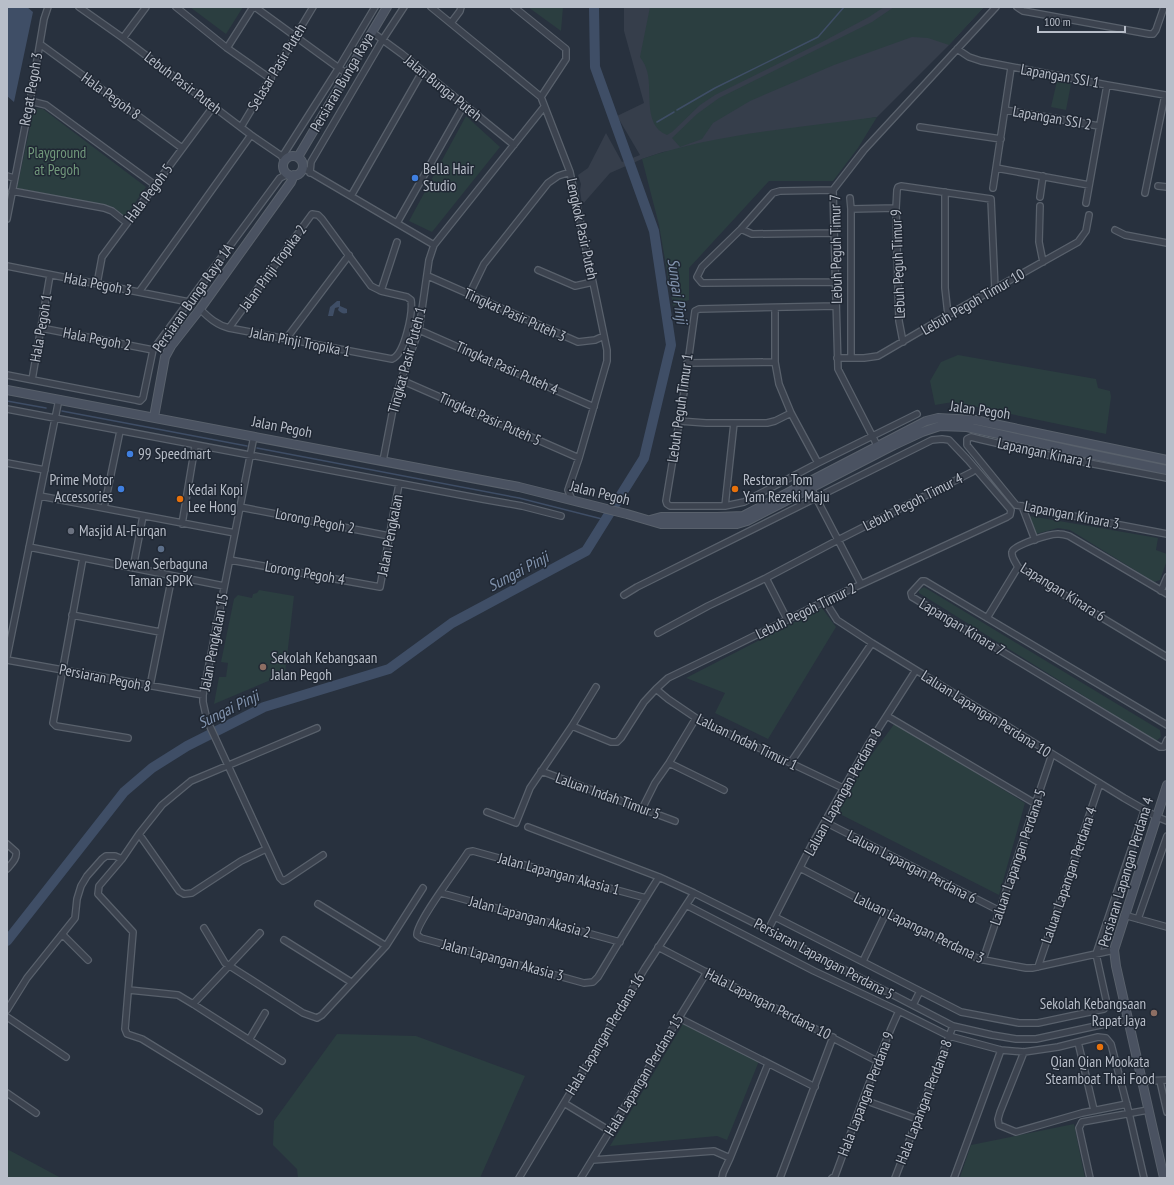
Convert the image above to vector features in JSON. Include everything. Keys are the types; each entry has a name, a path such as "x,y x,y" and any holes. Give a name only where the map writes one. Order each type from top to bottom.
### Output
{"street":[{"name":"Regat Pegoh 3","path":"7,219 44,19 48,7"},
{"name":"Lebuh Pasir Puteh","path":"79,7 124,38 213,107 284,158"},
{"path":"124,38 146,7"},
{"path":"176,7 227,48 271,78"},
{"path":"227,48 254,7 338,69 347,74"},
{"name":"Selasar Pasir Puteh","path":"241,127 296,38 313,7"},
{"path":"154,417 165,357 171,346 200,309 291,182 291,175 284,167 284,158 375,7"},
{"name":"Persiaran Bunga Raya","path":"298,157 387,7"},
{"name":"Persiaran Bunga Raya","path":"306,170 383,39 404,7"},
{"path":"431,7 541,97 566,58 566,49 514,7"},
{"path":"450,24 460,11 461,7"},
{"name":"Lebuh Peguh Timur 7","path":"878,447 838,369 833,190 864,150 996,7"},
{"path":"1017,7 1022,11 1153,34 1156,30 1164,7"},
{"name":"Jalan Bunga Puteh","path":"372,32 383,39 514,145"},
{"name":"Hala Pegoh 8","path":"40,44 182,148"},
{"name":"Lapangan SSI 1","path":"957,49 969,57 1012,68 1165,94 1144,193"},
{"path":"993,188 1012,68"},
{"path":"351,196 422,72"},
{"path":"1086,203 1107,85"},
{"name":"Lengkok Pasir Puteh","path":"541,97 570,172 604,336 607,361 579,458 568,490"},
{"path":"30,101 46,105 154,185"},
{"path":"397,223 464,105"},
{"name":"Hala Pegoh 5","path":"97,284 102,257 213,107"},
{"name":"Tingkat Pasir Puteh 1","path":"383,461 394,404 419,330 428,276 429,260 434,245 544,107"},
{"name":"Lapangan SSI 2","path":"1005,110 1099,126"},
{"path":"920,127 1000,139"},
{"path":"139,292 251,135"},
{"path":"284,158 294,156 298,157 306,170 434,245"},
{"path":"996,168 1088,185"},
{"path":"291,175 306,170"},
{"path":"469,295 484,264 548,183 558,176 570,172"},
{"name":"Persiaran Bunga Raya 1A","path":"7,375 140,401 145,393 153,350 280,178 291,175"},
{"path":"7,176 14,178"},
{"path":"1040,196 1043,176"},
{"name":"Lebuh Peguh Timur 9","path":"903,342 899,321 896,208 897,190 898,187 901,186 945,192"},
{"path":"1158,186 1167,187"},
{"path":"833,190 780,190 773,193 740,229 702,266 697,277 702,283 836,282"},
{"path":"12,191 104,208 112,211 127,223"},
{"path":"948,315 945,288 945,192 991,199 995,288"},
{"path":"850,198 851,358"},
{"path":"1040,206 1039,242 1042,262"},
{"path":"851,209 896,208"},
{"name":"Jalan Pinji Tropika 2","path":"229,328 312,214 318,215 322,219 349,255"},
{"name":"Lebuh Pegoh Timur 10","path":"837,358 864,358 878,356 903,342 995,288 1078,242 1086,231 1089,215"},
{"path":"740,229 752,234 834,233"},
{"path":"1115,230 1125,235 1167,243"},
{"path":"286,339 349,255 371,286 381,291 397,242"},
{"name":"Hala Pegoh 3","path":"7,266 188,302"},
{"path":"538,270 575,286 593,282"},
{"name":"Hala Pegoh 1","path":"32,380 50,275"},
{"name":"Tingkat Pasir Puteh 3","path":"428,276 578,342 595,340 604,336"},
{"name":"Jalan Pinji Tropika 1","path":"200,309 211,320 229,328 392,359 395,358 400,350 410,323 411,300 407,297 381,291"},
{"path":"818,463 791,413 779,384 776,362 775,308 836,306"},
{"name":"Lebuh Peguh Timur 1","path":"725,506 670,506 666,501 695,311 699,309 775,308"},
{"name":"Hala Pegoh 2","path":"41,328 153,350"},
{"name":"Tingkat Pasir Puteh 4","path":"419,330 594,406"},
{"path":"687,363 776,362"},
{"name":"Tingkat Pasir Puteh 5","path":"401,380 579,458"},
{"name":"Jalan Pegoh","path":"7,390 519,487 650,520 661,517 743,516 926,421 938,418 975,420 1167,460"},
{"path":"7,658 59,399"},
{"path":"138,414 148,411 157,402"},
{"path":"157,402 167,420"},
{"path":"7,410 522,506 561,516"},
{"path":"679,421 775,422 791,413"},
{"path":"734,422 725,506 739,504 749,500 818,463 917,414"},
{"path":"650,520 661,524 737,524 747,522 894,445 931,428 940,426 967,427 1067,450 1167,470"},
{"path":"104,508 120,431"},
{"name":"Jalan Pengkalan 15","path":"254,436 203,694 203,702 207,720 280,878 287,880 324,855"},
{"name":"Lapangan Kinara 1","path":"990,474 967,445 967,439 971,437 1052,456 1167,478"},
{"name":"Lebuh Pegoh Timur 4","path":"624,595 932,440 949,440 968,460 974,469 972,472 766,578 708,606 658,633"},
{"path":"869,458 878,447 894,445"},
{"path":"182,524 195,446"},
{"path":"7,462 45,470"},
{"name":"Lebuh Pegoh Timur 2","path":"572,726 611,742 617,742 644,702 668,678 728,650 787,619 1007,517 1011,510 974,469"},
{"name":"Lapangan Kinara 3","path":"990,474 1016,505 1080,516 1167,534"},
{"path":"811,488 814,482 821,475"},
{"name":"Jalan Pengkalan","path":"380,587 399,484"},
{"path":"792,490 804,487 811,488"},
{"path":"811,488 861,584"},
{"path":"557,496 568,490 573,500"},
{"path":"40,496 235,533"},
{"path":"1022,506 1035,540"},
{"name":"Lorong Pegoh 2","path":"240,507 389,536"},
{"path":"133,568 143,516"},
{"name":"Lapangan Kinara 6","path":"1167,594 1069,536 1058,534 1035,540 1013,550 1012,557 1018,567 1167,657"},
{"path":"29,547 224,586"},
{"path":"83,558 53,724 56,726 128,738"},
{"name":"Lorong Pegoh 4","path":"230,560 380,587"},
{"path":"987,618 1018,567"},
{"path":"150,686 172,576"},
{"path":"1161,591 1167,577"},
{"path":"766,578 787,619"},
{"name":"Lapangan Kinara 7","path":"1167,724 925,581 922,581 911,593 911,595 918,600 1160,746 1164,747 1167,740"},
{"name":"Laluan Lapangan Perdana 10","path":"825,601 837,620 872,643 1144,811 1167,821"},
{"path":"72,616 160,632"},
{"path":"7,620 14,622"},
{"path":"791,762 872,643"},
{"name":"Persiaran Pegoh 8","path":"7,658 62,670 203,694"},
{"name":"Laluan Lapangan Perdana 8","path":"768,930 843,788 868,745 916,670"},
{"path":"487,812 516,822 530,788 572,726 596,687"},
{"name":"Laluan Indah Timur 1","path":"656,689 696,718 843,788"},
{"path":"886,716 1036,804"},
{"path":"642,808 655,783 696,718"},
{"path":"260,1111 142,1039 127,1034 125,1029 133,932 98,894 98,890 99,886 162,805 192,781 317,728"},
{"name":"Laluan Lapangan Perdana 5","path":"983,960 1052,754"},
{"path":"669,763 724,790"},
{"name":"Laluan Indah Timur 5","path":"541,771 675,821"},
{"name":"Laluan Lapangan Perdana 4","path":"1038,967 1100,784"},
{"name":"Persiaran Lapangan Perdana 4","path":"1164,1178 1116,966 1114,950 1167,785"},
{"path":"775,917 961,1012 1019,1023 1038,1023 1104,1009 1107,1004 1096,954 1144,811"},
{"name":"Laluan Lapangan Perdana 6","path":"825,822 1000,911"},
{"name":"Persiaran Lapangan Perdana 5","path":"528,827 658,877 694,893 953,1026 1016,1039 1036,1039 1128,1019"},
{"path":"139,834 179,891 184,894 192,893 241,861 266,849"},
{"name":"Persiaran Lapangan Perdana 4","path":"1138,919 1167,836"},
{"path":"7,844 16,852 16,858 7,869"},
{"name":"Jalan Lapangan Akasia 1","path":"441,893 468,852 473,851 646,898"},
{"path":"7,1010 27,978 75,918 77,899 81,886 87,876 106,856 122,858"},
{"name":"Laluan Lapangan Perdana 3","path":"800,868 886,913 983,960 1026,968 1038,967 1114,950"},
{"path":"620,942 658,877"},
{"path":"204,928 229,966 303,1012 317,1018 322,1015 386,946 423,888"},
{"name":"Jalan Lapangan Akasia 3","path":"441,893 416,931 417,935 421,938 584,983 594,982 620,942"},
{"name":"Jalan Lapangan Akasia 2","path":"441,893 620,942"},
{"name":"Hala Lapangan Perdana 16","path":"519,1178 658,947 694,893"},
{"path":"318,904 386,946"},
{"path":"686,905 814,971 949,1036 1001,1050 1024,1052 1058,1047 1098,1038 1106,1038 1111,1044 1144,1178"},
{"path":"863,961 886,913"},
{"path":"1124,915 1167,927"},
{"path":"193,1004 260,933"},
{"path":"62,934 88,960"},
{"path":"284,940 351,982"},
{"name":"Hala Lapangan Perdana 10","path":"658,947 877,1061"},
{"name":"Hala Lapangan Perdana 15","path":"581,1178 707,972"},
{"path":"129,990 178,995 282,1061"},
{"path":"913,1005 920,991"},
{"name":"Hala Lapangan Perdana 9","path":"832,1178 835,1176 877,1061 899,1011"},
{"path":"249,1040 265,1013"},
{"path":"7,1017 66,1057"},
{"path":"679,1018 815,1087"},
{"name":"Hala Lapangan Perdana 8","path":"895,1178 953,1026"},
{"path":"780,1178 833,1038"},
{"path":"1078,1042 1094,1110"},
{"path":"954,1178 1001,1050"},
{"path":"1024,1052 1000,1112 998,1119 999,1125 1016,1132 1094,1110 1127,1104"},
{"path":"722,1178 768,1064"},
{"path":"1142,1081 1167,1080"},
{"path":"1160,1081 1167,1112"},
{"path":"7,1093 36,1113"},
{"path":"864,1100 917,1119"},
{"path":"564,1103 610,1131"},
{"path":"1090,1178 1080,1128 1082,1122 1148,1110"},
{"path":"593,1160 714,1151 730,1158"}],"shaded area":[{"path":"624,7 984,7 949,45 877,117 663,152 642,159 610,173 582,205 580,190 581,184 578,175 588,168 606,133 622,162 640,155 617,116 644,103 624,31"}],"green space":[{"path":"190,7 243,7 226,34"},
{"path":"528,7 563,7 561,31"},
{"path":"650,7 884,7 869,17 824,41 715,95 700,105 667,135 659,130 654,123 651,114 648,76 645,65 640,57"},
{"path":"894,7 984,7 949,45 928,38 912,37 834,65 750,101 713,123 702,139 680,147 672,138 697,114 719,98 872,22"},
{"path":"1057,81 1071,84 1066,110 1051,107"},
{"name":"Playground at Pegoh","path":"34,108 43,109 146,187 125,217 113,207 17,188"},
{"path":"466,116 500,147 432,232 409,221"},
{"path":"877,117 858,148 833,181 769,181 689,268 689,300 673,306 659,225 642,159 671,150 729,137"},
{"path":"958,355 1096,379 1098,388 1110,391 1111,397 1106,434 953,402 935,405 930,381 941,362"},
{"path":"1030,516 1158,538 1156,550 1167,554 1167,560 1160,580 1154,582 1070,530 1058,528 1036,534"},
{"path":"924,587 1160,730 1161,737 1156,741 919,593 919,590"},
{"path":"259,590 294,596 285,674 214,704 219,677 226,677 228,663 221,662 234,599 238,595 252,598 253,594 257,593"},
{"path":"822,608 836,627 768,739 715,713 725,693 686,678"},
{"path":"895,723 1025,803 999,895 836,812 867,761"},
{"path":"683,1024 759,1061 727,1140 717,1136 610,1146"},
{"path":"337,1034 416,1036 525,1076 480,1178 298,1178 297,1169 273,1145 274,1121"},
{"path":"1074,1124 1085,1178 960,1177 971,1145"},
{"path":"7,1149 61,1178 7,1178"}],"water":[{"path":"7,7 27,7 33,12 14,102 7,96"},
{"path":"337,301 340,301 340,306 347,309 347,313 340,312 338,310 339,307 335,308 333,316 328,316 330,307"}],"waterway":[{"name":"Sungai Pinji","path":"7,941 124,792 152,768 187,746 264,707 389,669 452,623 586,551 644,458 671,345 654,231 595,67 594,7"},
{"path":"677,110 715,88 818,37 844,7"},
{"path":"657,122 674,112"},
{"path":"7,401 46,408"},
{"path":"62,411 247,446"},
{"path":"257,448 519,498 606,520"}],"place":[{"name":"Bella Hair Studio","path":"415,178"},
{"name":"99 Speedmart","path":"130,454"},
{"name":"Prime Motor Accessories","path":"121,489"},
{"name":"Restoran Tom Yam Rezeki Maju","path":"735,489"},
{"name":"Kedai Kopi Lee Hong","path":"180,499"},
{"name":"Masjid Al-Furqan","path":"71,531"},
{"name":"Dewan Serbaguna Taman SPPK","path":"161,549"},
{"name":"Sekolah Kebangsaan Jalan Pegoh","path":"263,667"},
{"name":"Sekolah Kebangsaan Rapat Jaya","path":"1154,1013"},
{"name":"Qian Qian Mookata Steamboat Thai Food","path":"1100,1047"}]}
